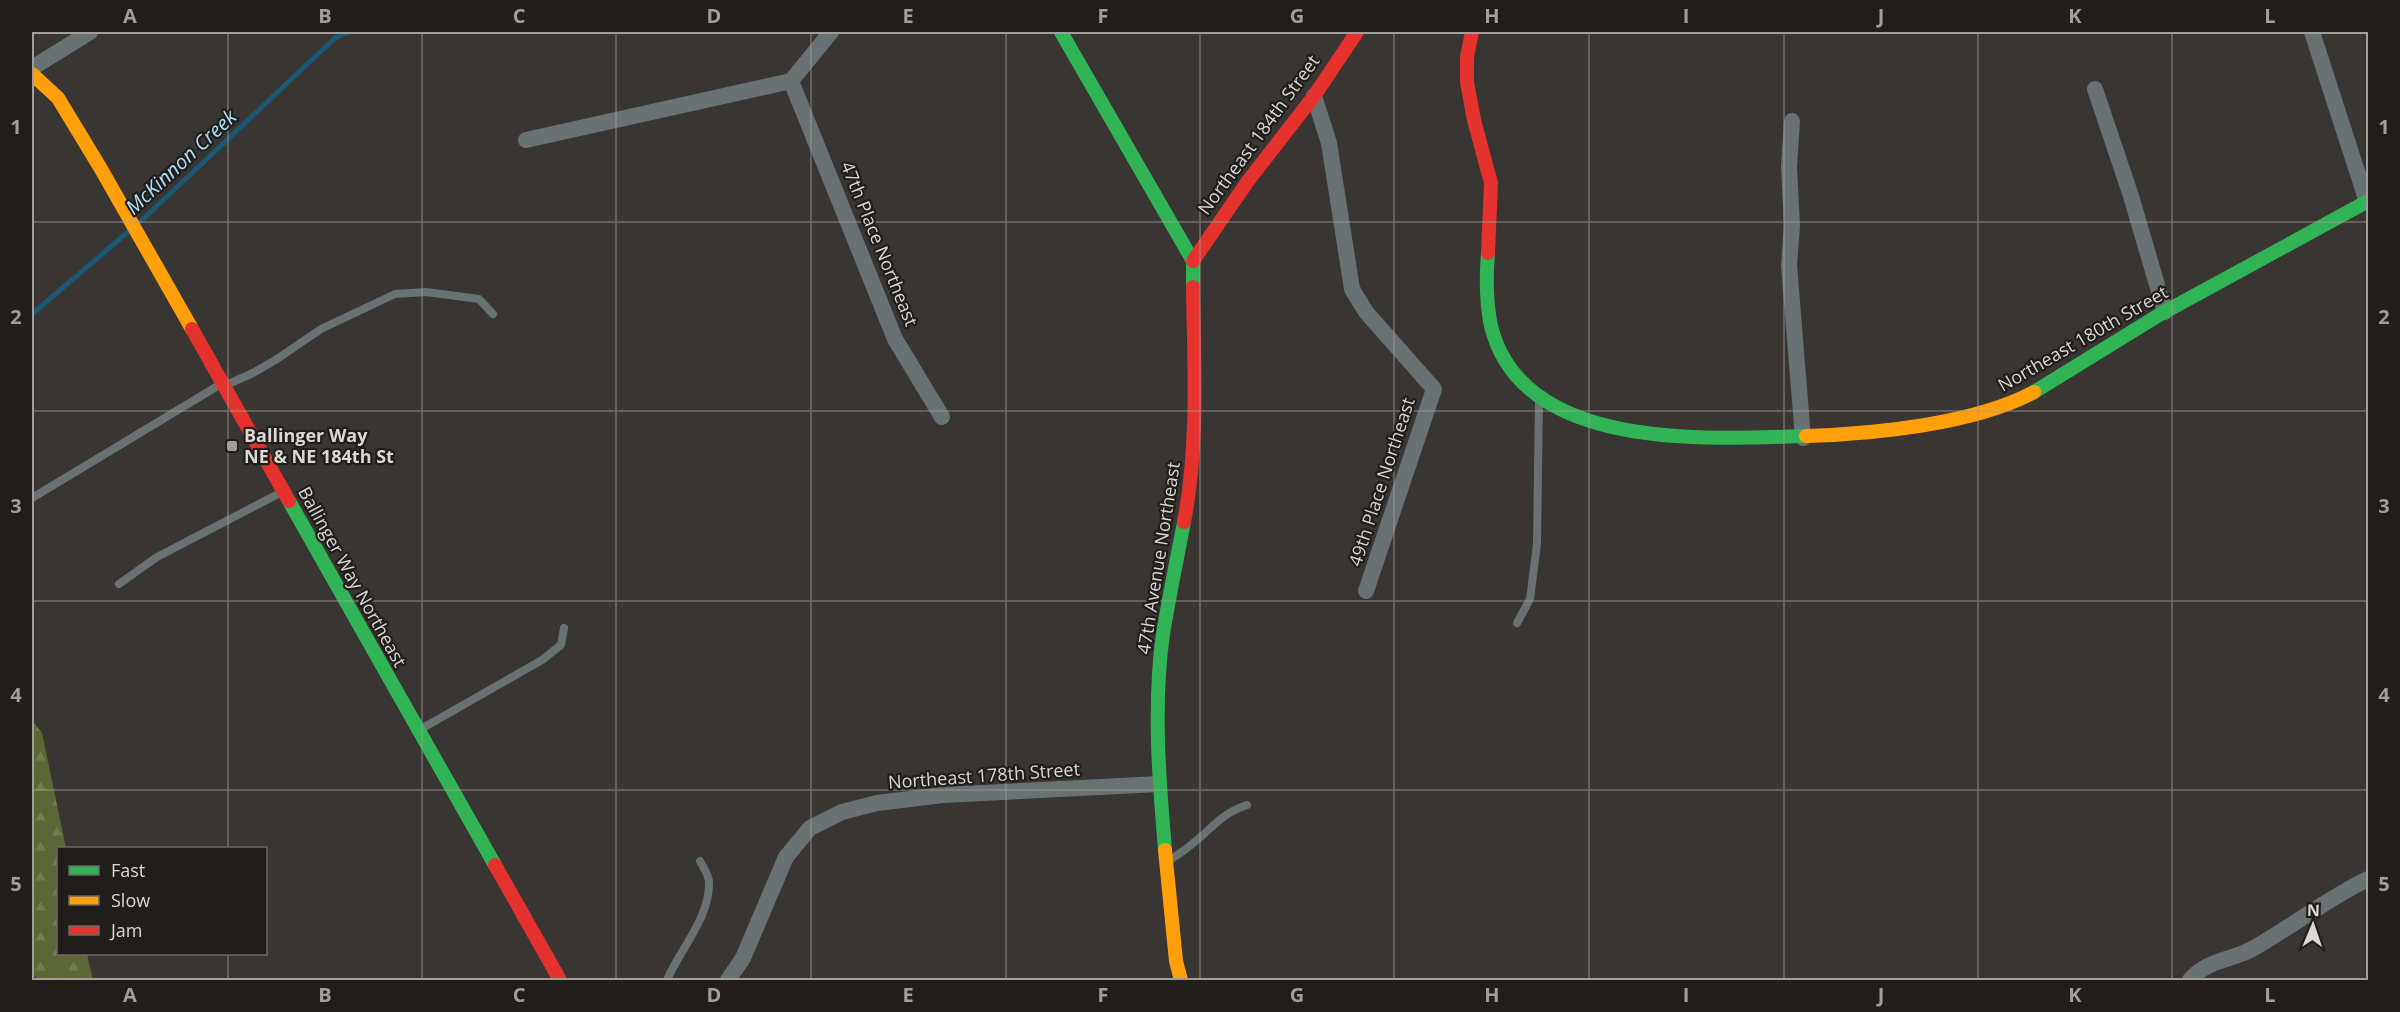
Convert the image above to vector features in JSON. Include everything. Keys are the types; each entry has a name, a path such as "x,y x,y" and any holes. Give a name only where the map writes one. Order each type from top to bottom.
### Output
{"street":[{"path":"32,68 90,32"},
{"path":"526,140 791,81 831,32"},
{"name":"47th Avenue Northeast","path":"1061,32 1193,261 1195,432 1191,487 1162,636 1158,692 1159,784 1176,961 1181,981"},
{"name":"Northeast 184th Street","path":"1193,261 1248,181 1314,96 1357,32"},
{"name":"Northeast 180th Street","path":"1472,32 1466,74 1469,101 1489,167 1493,198 1485,282 1488,316 1500,349 1513,372 1546,400 1586,418 1626,431 1666,436 1803,438 1928,424 2007,405 2031,394 2165,312 2368,202"},
{"path":"2312,32 2368,202"},
{"name":"Ballinger Way Northeast","path":"32,74 58,98 101,170 560,981"},
{"name":"47th Place Northeast","path":"791,81 896,339 942,417"},
{"path":"2095,89 2131,196 2165,312"},
{"name":"49th Place Northeast","path":"1314,96 1329,144 1352,289 1366,312 1434,389 1366,591"},
{"path":"1792,121 1789,167 1792,226 1789,265 1803,438"},
{"name":"Northeast 178th Street","path":"728,981 743,958 786,858 810,828 842,812 877,803 943,795 1159,784"},
{"path":"2190,981 2199,970 2253,949 2339,893 2368,879"}],"lane":[{"path":"32,498 222,385 253,374 321,328 395,294 426,292 479,299 494,314"},
{"path":"1517,623 1530,599 1537,544 1539,394"},
{"path":"118,584 157,557 283,491"},
{"path":"418,731 542,660 561,645 564,628"},
{"path":"1167,862 1196,841 1219,818 1247,805"},
{"path":"667,981 702,915 710,880 700,861"}],"green space":[{"path":"32,720 42,733 66,847 57,847 57,955 87,955 93,980 42,980 32,975"}],"waterway":[{"name":"McKinnon Creek","path":"140,222 335,38 349,32"},
{"name":"McKinnon Creek","path":"32,314 128,232"}],"traffic: fast":[{"path":"1061,32 1193,261 1193,287"},
{"path":"2034,392 2159,315 2368,201"},
{"path":"1488,253 1487,289 1491,326 1509,367 1539,397 1578,417 1623,429 1671,436 1719,438 1806,436"},
{"path":"289,501 495,865"},
{"path":"1165,850 1159,769 1158,688 1163,634 1184,522"}],"traffic: slow":[{"path":"32,74 58,98 192,329"},
{"path":"1806,436 1862,433 1923,425 1983,412 2034,392"},
{"path":"1165,850 1176,961 1181,980"}],"traffic: jam":[{"path":"1193,261 1248,181 1314,96 1357,32"},
{"path":"1472,32 1467,57 1467,82 1474,120 1491,183 1488,253"},
{"path":"1184,522 1194,434 1193,287"},
{"path":"192,329 289,501"},
{"path":"495,865 560,980"}],"place":[{"name":"Ballinger Way NE & NE 184th St","path":"232,446"}]}
